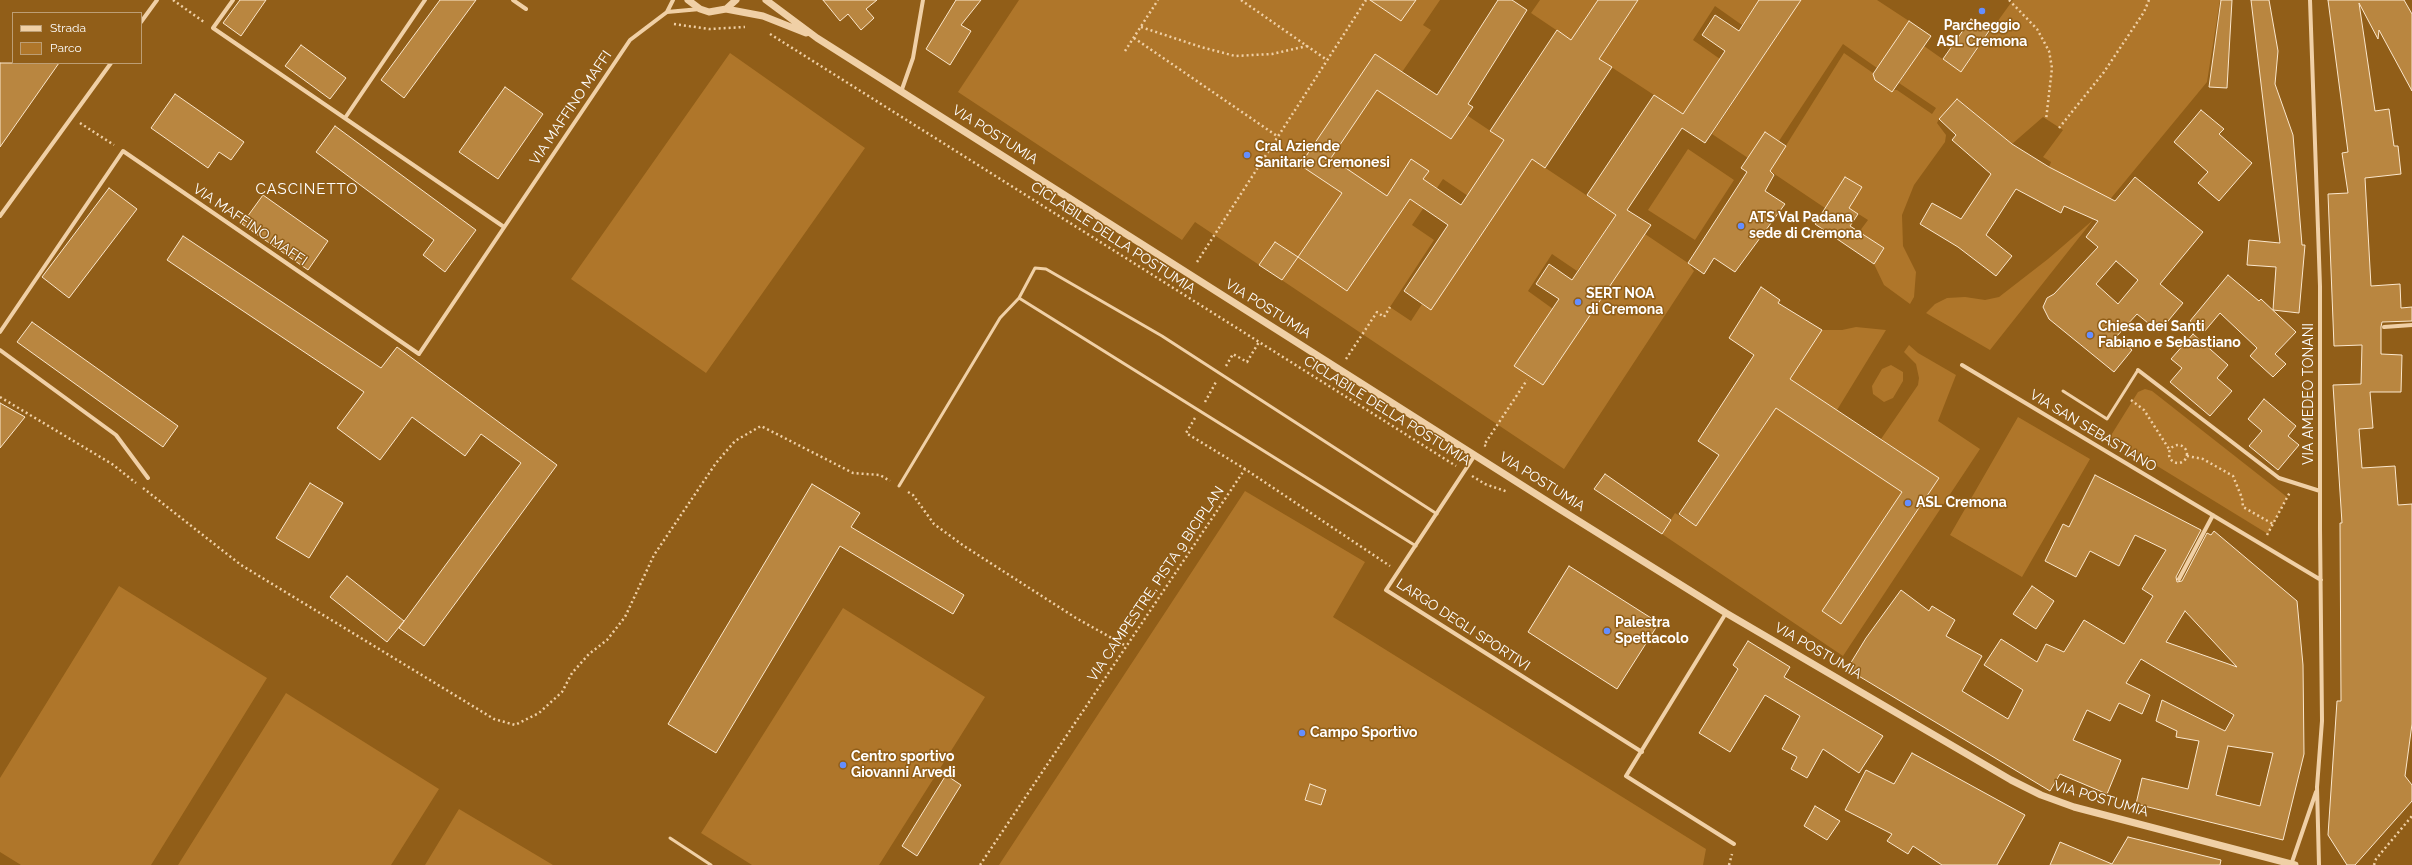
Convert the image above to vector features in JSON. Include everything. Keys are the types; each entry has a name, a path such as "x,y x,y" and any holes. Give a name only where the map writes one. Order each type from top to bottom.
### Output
{"street":[{"path":"142,21 157,0"},
{"path":"233,0 213,28 504,227"},
{"path":"345,118 425,0"},
{"path":"513,0 526,9"},
{"name":"VIA MAFFINO MAFFI","path":"123,151 420,354 630,40 667,12 673,0"},
{"path":"688,0 700,10"},
{"path":"726,8 736,0"},
{"name":"VIA POSTUMIA","path":"766,0 817,38 1726,613 2010,780 2041,795 2074,807 2293,865"},
{"path":"902,92 913,58 923,0"},
{"name":"VIA AMEDEO TONANI","path":"2310,0 2319,204 2322,721 2317,787 2319,865"},
{"name":"VIA POSTUMIA","path":"700,10 718,12 726,8 763,16 817,38"},
{"path":"667,12 700,10"},
{"path":"0,216 110,64"},
{"path":"0,332 123,151"},
{"path":"2384,327 2412,325"},
{"path":"0,350 116,435 148,478"},
{"name":"VIA SAN SEBASTIANO","path":"1962,365 2321,580"},
{"path":"2138,370 2279,478 2320,491"},
{"name":"LARGO DEGLI SPORTIVI","path":"1475,455 1386,590 1642,752"},
{"path":"2178,579 2213,515"},
{"path":"1726,613 1626,776 1734,844"},
{"name":"VIA AMEDEO TONANI","path":"2293,865 2317,787"}],"lane":[{"path":"899,486 1000,318 1019,298 1035,268 1046,269 1162,336 1437,514"},
{"path":"1019,298 1199,412 1416,546"},
{"path":"2063,391 2108,420 2138,370"},
{"path":"670,838 711,865"}],"path":[{"path":"173,0 213,28"},
{"path":"1125,51 1158,0"},
{"path":"1241,0 1327,60"},
{"path":"1197,262 1366,0"},
{"path":"2009,0 2037,29 2049,50 2052,68 2046,120"},
{"path":"2060,128 2104,72 2144,12 2149,0"},
{"path":"667,12 673,24 709,29 730,26 749,27"},
{"path":"1141,27 1201,47 1234,56 1272,54 1307,46"},
{"name":"CICLABILE DELLA POSTUMIA","path":"767,33 1485,484 1512,494"},
{"path":"1134,38 1277,136"},
{"path":"72,117 123,151"},
{"path":"1340,369 1377,312 1384,317 1390,307"},
{"path":"1259,342 1247,362 1233,354 1186,433 1245,469 1399,572"},
{"path":"1490,449 1484,445 1527,380"},
{"path":"0,397 112,464 241,565 494,719 515,725 539,713 562,692 572,673 589,654 607,640 625,617 654,555 716,463 735,441 761,426 853,473 880,475 899,486 913,495 934,524 964,546 1062,610 1126,646"},
{"path":"2132,400 2144,410 2170,449 2170,458 2174,462 2180,463 2187,456"},
{"path":"2170,449 2174,445 2180,445 2185,448 2187,456"},
{"path":"2187,456 2203,459 2233,476 2244,506 2273,524"},
{"name":"VIA CAMPESTRE, PISTA 9 BICIPLAN","path":"980,865 1245,469"},
{"path":"2262,544 2294,483"},
{"path":"2374,865 2376,859 2412,816"}],"green space":[{"name":"Cral Aziende Sanitarie Cremonesi","path":"1019,0 1440,0 1423,25 1431,30 1402,72 1504,140 1468,196 1443,179 1412,225 1434,240 1390,307 1411,321 1422,304 1431,310 1532,159 1616,215 1577,271 1552,254 1528,291 1553,309 1515,366 1543,385 1645,234 1688,263 1694,271 1564,469 1195,222 1182,240 958,92"},
{"path":"1540,0 1598,0 1571,40 1531,13"},
{"path":"1638,0 1759,0 1742,25 1715,6 1693,40 1720,59 1683,114 1599,59"},
{"path":"1801,0 1877,0 1909,21 1877,68 1843,44 1779,141 1765,132 1748,158 1712,134"},
{"path":"2013,0 2220,0 2207,82 2093,220 2088,217 2099,193 2049,167 2051,162 2043,157 2063,130 2043,117 2012,144 1958,99 1937,123 1946,135 1945,142 1914,185 1902,215 1903,246 1916,272 1914,297 1910,304 1884,285 1874,264 1884,248 1859,232 1868,220 1849,208 1861,187 1845,177 1825,208 1770,171 1844,53 1873,73 1875,80 1890,90 1897,90 1932,114 1936,108 1899,83 1924,46 1961,72"},
{"path":"730,53 865,148 706,373 571,279"},
{"path":"1688,149 1734,180 1695,240 1648,210"},
{"path":"2093,220 1990,350 1926,313 1935,304 1947,298 1965,297 1985,300 1999,297 2048,259"},
{"path":"1856,327 1886,330 1837,410 1776,369 1822,330 1842,330"},
{"path":"1909,345 1918,353 1956,375 1938,421 1980,449 1843,656 1662,534 1675,513 1696,526 1776,408 1902,492 1822,611 1841,624 1939,478 1881,439 1918,385 1919,378 1916,364 1904,352"},
{"path":"1891,365 1903,372 1903,381 1893,398 1884,402 1873,394 1872,386 1882,369"},
{"path":"2145,389 2152,391 2287,497 2268,534 2110,437 2138,392"},
{"path":"2018,417 2090,459 2022,577 1950,535"},
{"name":"Campo Sportivo","path":"1245,491 1365,562 1333,617 1706,849 1703,865 999,865"},
{"path":"119,586 267,678 151,865 21,865 0,852 0,778"},
{"name":"Centro sportivo Giovanni Arvedi","path":"843,608 985,697 879,865 752,865 701,833"},
{"path":"286,693 439,789 391,865 178,865"},
{"path":"459,809 553,865 425,865"}],"building":[{"path":"240,0 266,0 241,36 223,23"},
{"path":"440,0 476,0 404,98 381,80"},
{"path":"823,0 877,0 866,9 874,18 861,30 848,14 840,21"},
{"path":"956,0 981,0 961,25 971,31 950,65 926,49"},
{"path":"1370,0 1416,0 1401,21"},
{"path":"1498,0 1512,0 1527,10 1468,104 1473,107 1451,139 1377,90 1331,158 1387,196 1411,159 1429,171 1423,179 1461,205 1504,140 1490,131 1557,30 1571,40 1598,0 1638,0 1599,59 1612,67 1545,168 1532,159 1431,310 1404,291 1448,225 1410,199 1347,291 1298,257 1342,193 1300,165 1375,54 1437,95"},
{"path":"1759,0 1801,0 1705,143 1682,128 1635,198 1627,210 1651,225 1543,385 1514,366 1559,299 1536,284 1549,264 1572,280 1616,215 1587,195 1654,95 1683,114 1725,51 1702,35 1715,15 1739,31"},
{"path":"2221,0 2232,0 2227,88 2209,87"},
{"path":"2251,0 2269,0 2278,51 2275,84 2293,135 2302,245 2305,245 2299,313 2273,310 2276,267 2247,265 2249,240 2280,243"},
{"path":"2328,0 2404,0 2412,14 2412,91 2379,30 2378,39 2359,3 2375,111 2389,109 2394,146 2398,146 2401,174 2365,178 2371,286 2400,284 2401,308 2412,307 2412,321 2382,322 2381,327 2381,354 2402,355 2401,392 2370,392 2373,428 2359,429 2362,468 2395,466 2398,505 2412,504 2412,724 2405,776 2412,785 2412,801 2355,865 2347,865 2328,835 2337,701 2341,701 2340,523 2342,523 2333,385 2361,384 2362,345 2334,346 2328,194 2348,193 2342,153 2348,152"},
{"path":"1971,19 1989,31 1961,72 1943,59"},
{"path":"1909,21 1931,36 1892,92 1875,80 1873,74"},
{"path":"301,45 346,78 330,99 285,66"},
{"path":"0,63 58,64 0,147"},
{"path":"505,87 543,114 498,179 459,152"},
{"path":"175,94 244,142 231,160 219,152 208,168 151,128"},
{"path":"1957,99 2012,144 2049,167 2115,201 2135,177 2203,232 2160,284 2183,303 2159,332 2137,314 2116,337 2132,350 2114,372 2049,319 2043,307 2047,298 2054,294 2098,247 2086,237 2098,221 2064,206 2061,213 2016,189 1986,235 2012,256 1996,276 1958,247 1920,224 1932,203 1961,219 1991,174 1952,140 1956,135 1939,119","holes":["2116,261 2138,280 2118,304 2096,284"]},
{"path":"2201,110 2224,129 2219,134 2252,163 2219,201 2198,183 2208,172 2174,142"},
{"path":"335,126 476,230 445,272 423,255 434,240 316,152"},
{"name":"ATS Val Padana sede di Cremona","path":"1765,132 1786,146 1770,171 1774,175 1765,191 1785,204 1735,272 1714,258 1704,274 1688,263 1747,172 1741,168"},
{"path":"1845,177 1862,187 1849,208 1858,214 1850,226 1884,248 1874,264 1815,224"},
{"path":"109,188 137,209 69,298 42,277"},
{"path":"263,195 328,241 308,270 242,224"},
{"path":"183,236 381,368 397,347 557,465 424,646 399,628 521,463 481,434 465,456 412,417 380,460 337,428 364,392 167,260"},
{"path":"1275,242 1298,257 1282,280 1259,265"},
{"path":"2228,275 2259,301 2261,299 2296,332 2275,354 2286,364 2273,377 2250,356 2257,348 2220,313 2204,332 2190,321"},
{"name":"ASL Cremona","path":"1761,287 1780,300 1778,303 1822,330 1790,379 1939,478 1841,624 1822,611 1902,492 1776,408 1696,526 1679,514 1719,455 1698,441 1754,355 1729,338"},
{"path":"32,322 178,426 163,447 17,342"},
{"path":"2193,334 2228,365 2217,378 2232,391 2210,416 2170,382 2182,368 2171,359"},
{"path":"2264,399 2296,426 2288,436 2299,445 2278,470 2249,446 2262,431 2248,419"},
{"path":"0,403 25,417 0,448"},
{"path":"1605,474 1671,520 1662,534 1594,489"},
{"path":"2095,475 2201,530 2176,577 2177,582 2182,581 2207,533 2211,535 2214,531 2297,601 2303,665 2304,754 2283,840 2136,804 2142,778 2188,789 2199,741 2176,737 2177,731 2156,721 2162,700 2225,731 2234,715 2141,659 2126,683 2150,695 2142,714 2119,703 2110,721 2087,710 2073,740 2121,760 2107,794 2060,774 2050,791 1847,669 1866,638 1901,590 1929,611 1932,606 1955,620 1946,636 1982,656 1962,691 2008,719 2023,690 1984,665 2001,639 2037,662 2046,644 2064,652 2084,620 2124,644 2153,596 2142,589 2166,550 2135,535 2119,566 2090,551 2076,577 2045,561 2063,524 2069,527","holes":["2185,611 2237,667 2166,642","2228,746 2273,753 2260,806 2216,795"]},
{"path":"310,483 343,503 309,558 276,538"},
{"path":"812,484 860,513 851,527 964,595 953,614 840,546 716,753 668,724"},
{"path":"1569,566 1659,623 1617,689 1528,632"},
{"path":"347,576 404,621 387,642 330,597"},
{"path":"2032,586 2054,601 2036,629 2013,614"},
{"path":"1748,641 1790,667 1784,677 1883,736 1859,773 1823,749 1807,778 1791,769 1797,757 1782,749 1800,716 1765,695 1730,752 1699,733 1738,669 1733,665"},
{"path":"1912,753 2025,815 1997,865 1942,865 1913,846 1908,854 1887,841 1892,834 1845,810 1866,770 1894,784"},
{"path":"946,775 961,785 917,856 902,846"},
{"path":"1310,784 1326,790 1321,805 1305,800"},
{"path":"1815,806 1840,821 1827,840 1804,826"},
{"path":"2128,837 2221,860 2220,865 2050,865 2060,842 2112,864"}],"place":[{"name":"Parcheggio ASL Cremona","path":"1982,11"},
{"name":"Cral Aziende Sanitarie Cremonesi","path":"1247,155"},
{"name":"ATS Val Padana sede di Cremona","path":"1741,226"},
{"name":"SERT NOA di Cremona","path":"1578,302"},
{"name":"Chiesa dei Santi Fabiano e Sebastiano","path":"2090,335"},
{"name":"ASL Cremona","path":"1908,503"},
{"name":"Palestra Spettacolo","path":"1607,631"},
{"name":"Campo Sportivo","path":"1302,733"},
{"name":"Centro sportivo Giovanni Arvedi","path":"843,765"}],"district":[{"name":"CASCINETTO","path":"307,189"}]}
